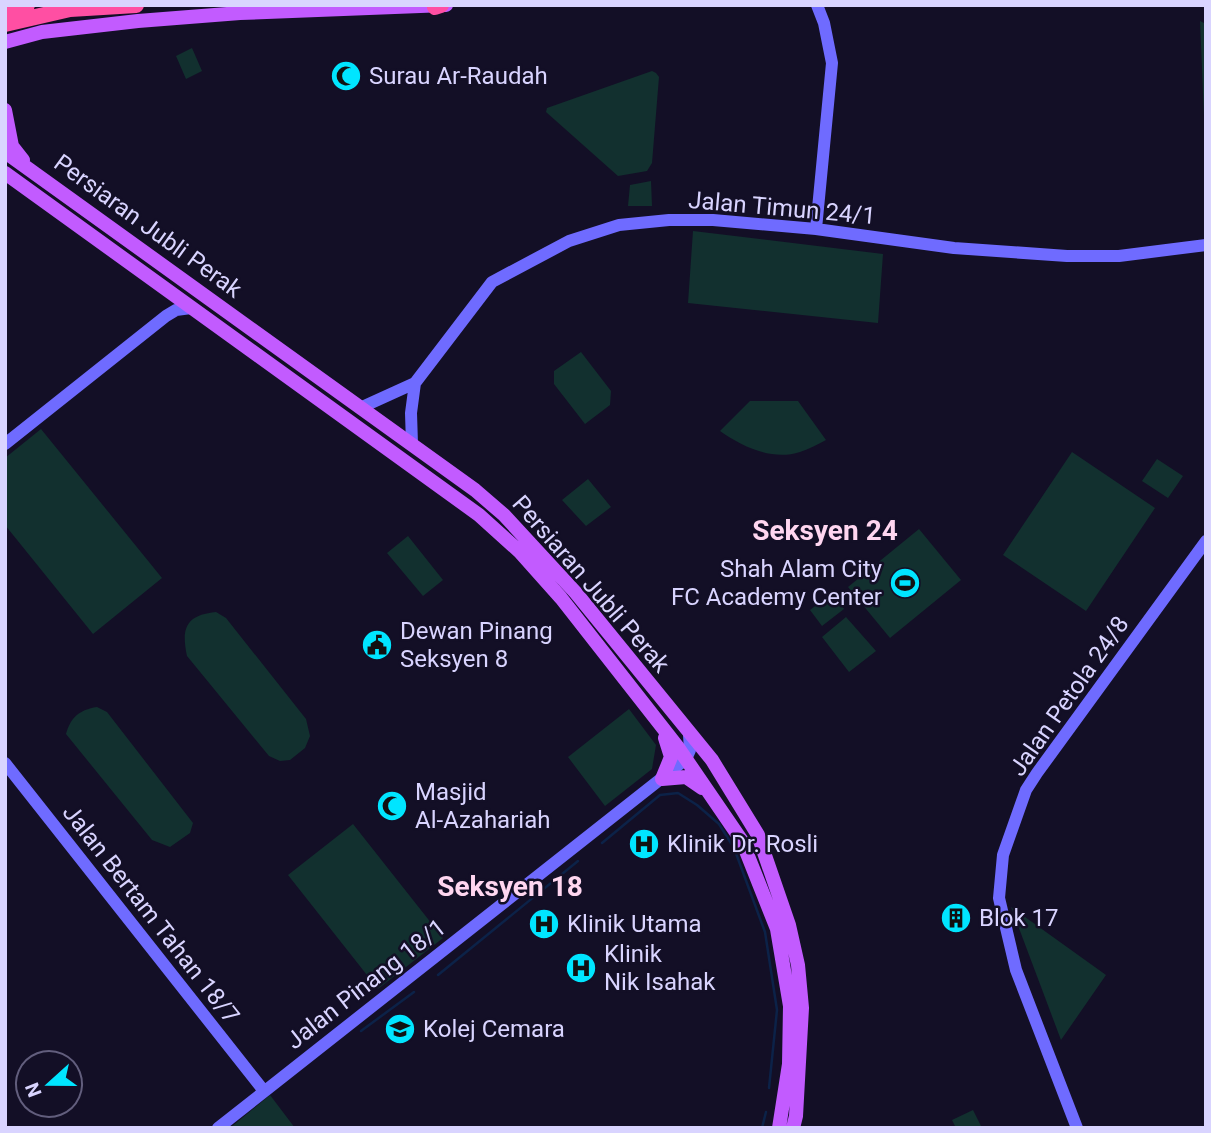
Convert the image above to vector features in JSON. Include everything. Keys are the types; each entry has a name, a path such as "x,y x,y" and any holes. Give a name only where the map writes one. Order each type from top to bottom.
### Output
{"highway":[{"path":"5,12 27,5"},
{"path":"5,24 70,9 136,5"}],"main road":[{"path":"9,39 42,32 138,21 240,13 441,6"},
{"path":"5,56 14,45 42,32"},
{"path":"5,110 12,146 30,168"},
{"name":"Persiaran Jubli Perak","path":"5,152 474,490 513,525 576,593 712,761 758,835 789,925 798,965 802,1008 793,1128"},
{"name":"Persiaran Jubli Perak","path":"5,173 440,485 499,532 561,598 686,759 742,841 777,929 790,1006 789,1064 779,1128"},
{"path":"656,719 671,753 671,761 662,779"},
{"path":"662,779 686,777 700,785 716,801"}],"street":[{"path":"816,229 832,63 824,23 817,5"},
{"name":"Jalan Timun 24/1","path":"415,383 492,282 569,241 619,225 669,220 713,220 816,229 954,248 1067,256 1119,256 1206,245"},
{"path":"164,287 169,302 166,316"},
{"path":"5,444 166,316 176,310 191,308"},
{"path":"360,408 415,383"},
{"path":"412,444 411,413 415,383"},
{"name":"Jalan Petola 24/8","path":"1077,1128 1016,970 999,898 1003,855 1027,790 1037,773 1206,541"},
{"path":"686,759 690,750 689,735"},
{"name":"Jalan Pinang 18/1","path":"218,1128 686,759"},
{"name":"Jalan Bertam Tahan 18/7","path":"5,763 264,1091"}],"green space":[{"path":"1200,21 1206,24 1206,164"},
{"path":"192,48 202,71 186,79 176,56"},
{"path":"652,71 659,77 652,163 647,171 618,176 546,112 547,108"},
{"path":"651,181 652,206 628,206 630,185"},
{"path":"693,231 883,254 878,323 688,303"},
{"path":"581,352 611,391 610,405 585,424 554,384 554,371"},
{"path":"750,401 798,401 826,440 800,452 779,455 748,447 720,431"},
{"path":"41,429 162,578 93,634 5,525 5,458"},
{"path":"1072,452 1155,508 1086,611 1003,555"},
{"path":"1157,459 1183,476 1168,498 1142,481"},
{"path":"588,479 611,507 586,526 562,500"},
{"name":"Shah Alam City FC Academy Center","path":"919,529 961,580 890,638 848,587"},
{"path":"408,536 443,580 423,596 387,553"},
{"path":"832,593 844,609 822,626 810,610"},
{"path":"216,612 226,618 306,719 310,736 305,748 290,760 280,761 269,756 187,656 185,638 188,625 198,616"},
{"path":"846,617 876,651 849,672 822,637"},
{"path":"97,707 107,712 193,823 190,833 170,847 152,840 66,734 77,715"},
{"path":"629,709 656,745 652,769 605,806 568,757"},
{"path":"353,824 443,938 378,989 288,875"},
{"path":"1011,907 1106,975 1061,1040"},
{"path":"270,1095 295,1128 230,1128"},
{"path":"973,1110 982,1128 956,1128 952,1120"}],"waterway":[{"path":"602,843 660,795 678,793 719,824 734,848 765,932 777,1010 769,1088"},
{"path":"438,975 578,861"},
{"path":"361,1031 414,992"},
{"path":"762,1128 766,1112"}],"place":[{"name":"Surau Ar-Raudah","path":"346,76"},
{"name":"Shah Alam City FC Academy Center","path":"905,583"},
{"name":"Dewan Pinang Seksyen 8","path":"377,645"},
{"name":"Masjid Al-Azahariah","path":"392,806"},
{"name":"Klinik Dr. Rosli","path":"644,844"},
{"name":"Blok 17","path":"956,918"},
{"name":"Klinik Utama","path":"544,924"},
{"name":"Klinik Nik Isahak","path":"581,968"},
{"name":"Kolej Cemara","path":"400,1029"}],"district":[{"name":"Seksyen 24","path":"825,530"},
{"name":"Seksyen 18","path":"510,886"}]}
